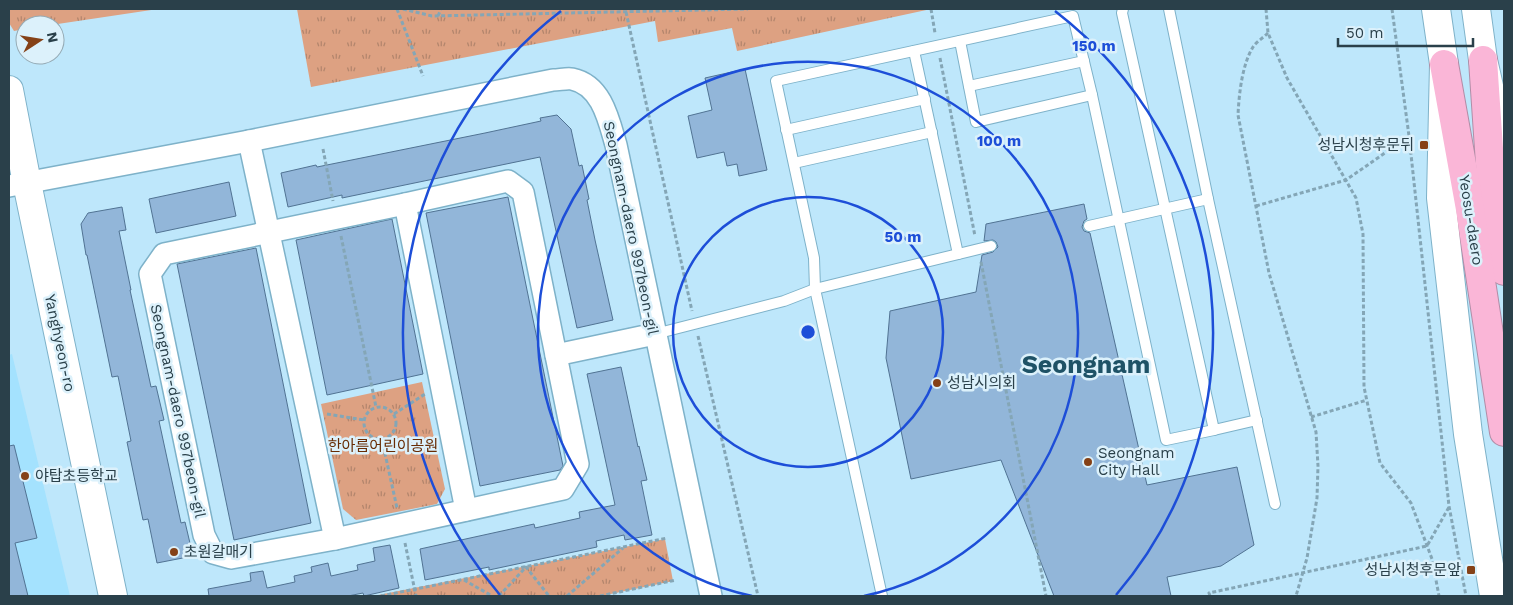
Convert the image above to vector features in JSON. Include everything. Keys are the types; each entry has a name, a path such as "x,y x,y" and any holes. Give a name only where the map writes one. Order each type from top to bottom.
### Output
{"highway":[{"name":"Yeosu-daero","path":"1483,60 1492,193 1504,271"},
{"name":"Yeosu-daero","path":"1444,64 1470,209 1504,432"}],"main road":[{"name":"Yeosu-daero","path":"1436,9 1444,64"},
{"name":"Yeosu-daero","path":"1476,9 1483,60"},
{"path":"1483,60 1504,152"},
{"path":"1444,64 1441,198 1468,434 1494,596"},
{"name":"Yanghyeon-ro","path":"9,90 18,185 113,596"}],"street":[{"name":"Seongnam-daero 997beon-gil","path":"18,185 553,80 572,79 585,85 596,94 603,106 614,138 711,596"},
{"path":"249,141 335,539"},
{"name":"Seongnam-daero 997beon-gil","path":"508,181 522,192 578,464 563,489 335,539 231,558 213,553 204,535 150,274 164,254 269,232 508,181"},
{"path":"406,204 466,510"},
{"path":"556,355 655,334"}],"lane":[{"path":"1124,9 1122,13 1214,430"},
{"path":"1169,9 1208,199 1275,504"},
{"path":"882,596 815,289 814,258 776,81 1073,16 1092,95 1166,440 1257,420"},
{"path":"960,40 976,122 1092,95"},
{"path":"914,51 958,254"},
{"path":"969,86 1084,62"},
{"path":"786,130 925,99"},
{"path":"794,163 932,132"},
{"path":"1089,226 1208,199"},
{"path":"655,334 784,302 815,289 991,246"}],"path":[{"path":"397,9 423,76"},
{"path":"403,9 432,16 748,9"},
{"path":"438,16 441,9"},
{"path":"930,9 1046,596"},
{"path":"1266,9 1268,33 1286,78 1356,198 1363,234 1364,387 1380,463 1410,502 1432,559 1439,596"},
{"path":"1392,9 1409,136 1449,506 1466,596"},
{"path":"626,12 758,596"},
{"path":"1268,33 1253,46 1250,54 1240,88 1238,114 1269,273 1316,432 1317,498 1303,574 1296,596"},
{"path":"1256,206 1346,180 1409,136"},
{"path":"322,150 376,407"},
{"path":"394,414 441,383"},
{"path":"1311,417 1367,400"},
{"path":"376,407 386,408 394,414 396,420 395,430 391,435 382,440 374,438 366,431 364,420 367,413 376,407"},
{"path":"308,410 364,420"},
{"path":"382,440 416,596"},
{"path":"1210,596 1209,594 1427,546 1449,506"},
{"path":"381,596 667,538"},
{"path":"567,596 625,547"},
{"path":"499,596 526,567"},
{"path":"526,567 549,596"},
{"path":"464,579 492,596"},
{"path":"600,596 676,580"}],"shaded area":[{"name":"야탑초등학교","path":"12,354 70,596 9,596 9,355"}],"green space":[{"path":"9,9 158,9 65,23 65,15 15,15 14,31 9,23"},
{"path":"297,9 931,9 737,51 732,28 658,42 655,21 311,87"},
{"name":"한아름어린이공원","path":"422,382 445,489 437,504 356,520 343,509 321,404"},
{"path":"665,539 673,581 601,596 373,596"}],"building":[{"path":"745,69 767,170 739,176 737,164 727,166 724,152 697,158 688,116 712,110 705,78"},
{"path":"557,115 571,129 579,166 582,165 595,240 613,320 577,328 540,157 342,198 342,195 288,207 281,173 485,133 541,121 540,118"},
{"path":"229,182 236,216 156,233 149,199"},
{"path":"508,197 563,466 560,470 480,486 426,213"},
{"path":"1084,204 1087,219 1082,227 1084,231 1090,233 1147,485 1237,467 1254,545 1221,566 1167,577 1171,596 1054,596 1001,460 911,479 886,358 890,311 976,292 982,255 993,252 998,247 993,240 984,241 986,224"},
{"path":"122,207 126,230 119,231 130,290 151,387 156,386 164,420 159,421 181,523 185,522 193,556 157,563 148,519 143,520 127,442 131,441 118,376 112,377 81,224 88,213"},
{"path":"392,219 423,374 327,395 296,240"},
{"path":"256,248 311,523 234,540 177,264"},
{"path":"621,367 647,480 641,481 652,535 625,540 624,535 596,541 597,547 489,570 489,567 425,580 420,549 534,524 535,528 580,518 579,512 615,505 587,374"},
{"path":"14,445 37,538 15,543 28,596 9,596 9,446"},
{"path":"390,545 399,588 364,596 363,593 348,596 209,596 208,589 251,581 250,573 263,571 267,588 295,582 294,576 312,572 311,567 328,563 331,576 358,570 357,565 375,561 373,548"}],"place":[{"name":"성남시청후문뒤","path":"1424,145"},
{"name":"성남시의회","path":"937,383"},
{"name":"Seongnam City Hall","path":"1088,462"},
{"name":"야탑초등학교","path":"25,476"},
{"name":"초원갈매기","path":"174,552"},
{"name":"성남시청후문앞","path":"1471,570"}],"district":[{"name":"Seongnam","path":"1086,364"}]}
